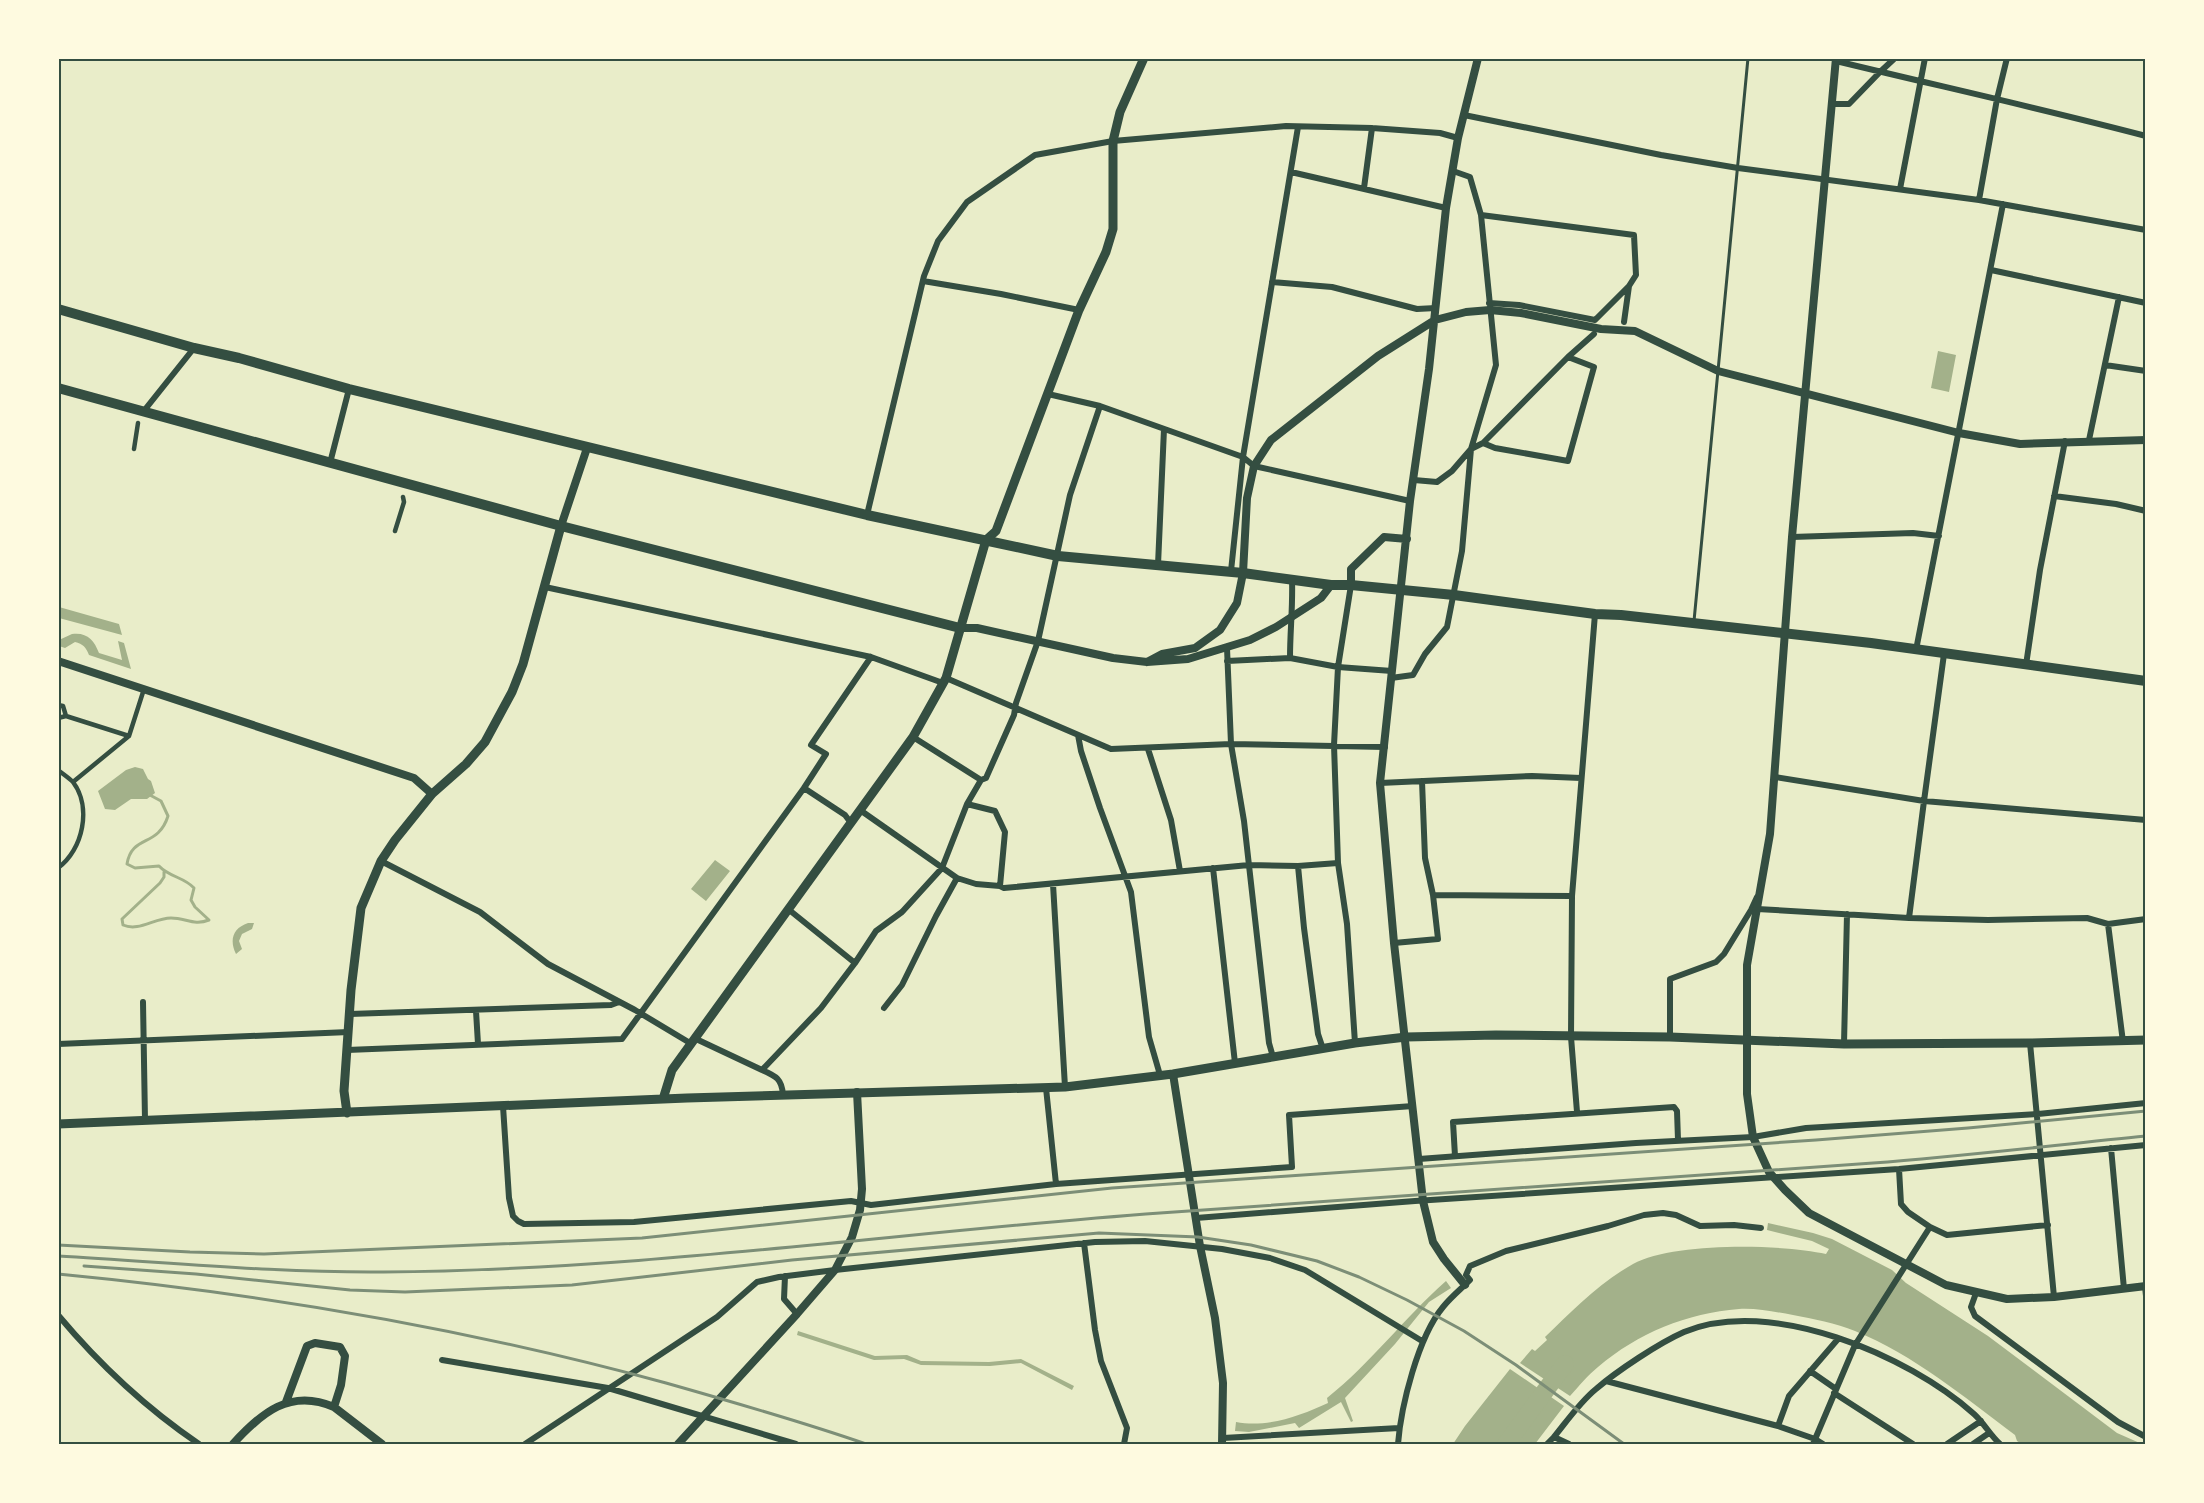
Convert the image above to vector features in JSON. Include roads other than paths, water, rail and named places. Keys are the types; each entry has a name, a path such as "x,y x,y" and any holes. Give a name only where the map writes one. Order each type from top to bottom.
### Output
{"main road":[{"path":"663,1100 672,1070 692,1040 913,737 944,681 986,540 996,531 1079,310 1106,252 1113,229 1113,141 1120,112 1144,58"},
{"path":"58,309 349,389 587,448 867,514 1058,555 1292,578 1331,585 1401,589 1596,614 1784,633 2145,681"},
{"path":"58,388 561,526 960,628"},
{"path":"347,1113 344,1091 351,990 361,909 381,861 395,840 432,794 466,764 485,742 512,692 523,664 561,526"},
{"path":"58,1124 857,1092 1065,1087 1173,1074 1355,1043 1406,1037 1496,1035 1670,1037 1844,1044 2145,1040"}],"street":[{"path":"1466,1285 1433,1242 1423,1201 1394,943 1380,783 1410,501 1435,320 1446,208 1458,138 1478,58"},
{"path":"1832,104 1849,104 1895,58"},
{"path":"1900,189 1925,58"},
{"path":"1979,200 1997,99 2007,58"},
{"path":"2145,136 2078,117 1920,82 1836,60 1792,537 1770,834 1748,965 1747,1094 1753,1137 1769,1172 1809,1214 1946,1285 2007,1299 2054,1297 2145,1286 2145,1296"},
{"path":"1464,115 1661,155 1738,168 1979,200 2145,230"},
{"path":"1231,572 1243,457 1298,127"},
{"path":"867,514 923,282 938,241 967,202 1035,155 1113,141 1298,127 1372,128 1440,133 1458,138"},
{"path":"1364,189 1372,128"},
{"path":"1227,661 1290,658 1338,668 1392,675 1413,675 1425,654 1447,627 1462,551 1471,449 1496,365 1481,215 1470,177 1453,171"},
{"path":"1291,172 1446,208"},
{"path":"1916,650 2003,204"},
{"path":"1147,662 1162,654 1195,648 1220,630 1237,603 1243,573 1247,498 1254,466 1271,440 1378,356 1435,320 1490,306 1519,304 1595,320 1629,286 1636,275 1634,235 1481,215"},
{"path":"1991,270 2145,303"},
{"path":"923,282 1001,294 1079,310"},
{"path":"1272,282 1332,287 1418,309 1436,308"},
{"path":"1624,322 1629,286"},
{"path":"2090,440 2119,297"},
{"path":"1490,306 1600,329 1635,331 1718,371 1959,433 2020,444 2145,440"},
{"path":"1414,480 1437,482 1452,471 1471,449 1483,443 1568,357 1594,334"},
{"path":"143,411 194,348"},
{"path":"1483,443 1495,448 1568,461 1594,367 1568,357"},
{"path":"2105,365 2145,371"},
{"path":"330,463 349,389"},
{"path":"1048,394 1100,406 1243,457 1254,466 1410,501"},
{"path":"762,1070 821,1008 876,932 902,912 942,868 967,804 981,780 986,777 1014,714 1038,641 1070,495 1100,406"},
{"path":"134,449 138,423"},
{"path":"1158,565 1164,429"},
{"path":"2026,665 2040,570 2065,441"},
{"path":"561,526 587,448"},
{"path":"2054,496 2116,504 2145,511"},
{"path":"395,531 405,502 403,497"},
{"path":"1792,537 1913,533 1939,536"},
{"path":"1355,1043 1347,924 1338,863 1334,745 1338,668 1351,585 1351,569 1384,537 1407,539"},
{"path":"1290,658 1290,629 1293,617 1292,578"},
{"path":"960,628 976,628 1147,662 1188,659 1250,640 1293,617 1321,598 1331,585"},
{"path":"545,587 871,657 944,681 1112,749 1231,744 1385,747"},
{"path":"1577,1112 1571,1036 1572,896 1596,614"},
{"path":"1227,648 1231,744 1244,821 1269,1042 1273,1057"},
{"path":"1910,918 1944,654"},
{"path":"348,1050 622,1039 804,788 826,754 812,744 871,657"},
{"path":"58,661 414,778 432,794"},
{"path":"73,782 129,736 144,689"},
{"path":"58,705 63,706 66,716"},
{"path":"58,718 66,716 129,736"},
{"path":"1078,735 1081,752 1096,797 1131,892 1149,1037 1160,1075"},
{"path":"913,737 981,780"},
{"path":"1148,749 1171,820 1180,871"},
{"path":"58,770 73,782 84,814 81,835 66,863 58,868"},
{"path":"1380,783 1532,776 1581,778"},
{"path":"1774,777 1924,801 2145,820"},
{"path":"1394,943 1438,939 1433,895 1425,858 1422,781"},
{"path":"804,788 844,815 851,823"},
{"path":"967,804 995,811 1005,832 1000,886"},
{"path":"860,810 957,878 976,884 1004,888 1249,865 1298,866 1338,863"},
{"path":"381,861 480,912 548,964 692,1040 777,1077 782,1083 783,1095"},
{"path":"1298,866 1314,1007 1323,1049"},
{"path":"1214,868 1235,1063"},
{"path":"884,1008 902,985 957,878"},
{"path":"1670,1037 1670,979 1716,962 1724,954 1752,910 1762,882"},
{"path":"1053,884 1065,1087"},
{"path":"1433,895 1572,896"},
{"path":"788,909 855,963"},
{"path":"1757,909 1910,918 1988,920 2087,918 2108,924 2145,919"},
{"path":"1844,1044 1847,914"},
{"path":"2108,924 2122,1042"},
{"path":"143,1002 146,1120"},
{"path":"350,1014 611,1005 619,1002"},
{"path":"476,1011 478,1044"},
{"path":"58,1044 349,1032"},
{"path":"2030,1043 2054,1297"},
{"path":"1173,1074 1200,1246 1215,1318 1223,1383 1222,1441 1399,1428"},
{"path":"1046,1088 1056,1184"},
{"path":"678,1444 705,1417 835,1269 852,1237 861,1203 857,1092"},
{"path":"1419,1160 1678,1140 1753,1137 1806,1128 2038,1114 2145,1103"},
{"path":"503,1107 509,1198 513,1216 524,1224 634,1222 851,1201 871,1205 1056,1184 1292,1167 1289,1115 1413,1106"},
{"path":"1455,1156 1454,1122 1577,1112 1674,1107 1677,1111 1678,1140"},
{"path":"1196,1218 1899,1169 2145,1145"},
{"path":"2111,1148 2124,1289"},
{"path":"1899,1169 1901,1204 1908,1212 1930,1227 1947,1235 2048,1225"},
{"path":"1398,1444 1399,1428 1422,1341 1443,1307 1470,1280 1466,1275 1470,1266 1506,1251 1644,1215 1663,1213 1676,1215 1700,1226 1734,1225 1761,1228"},
{"path":"1814,1442 1855,1345 1930,1227"},
{"path":"525,1444 717,1317 757,1282 835,1269 1084,1243 1145,1241 1200,1246 1270,1258 1305,1270 1422,1341"},
{"path":"1084,1243 1101,1361 1127,1428 1124,1444"},
{"path":"785,1276 784,1299 797,1314"},
{"path":"1976,1293 1971,1307 1975,1316 2118,1422 2145,1437"},
{"path":"58,1316 100,1362 157,1413 199,1444"},
{"path":"1547,1444 1595,1390 1665,1341 1701,1327 1746,1320 1814,1330 1912,1370 1940,1388 1981,1421 2000,1444"},
{"path":"1778,1426 1789,1396 1838,1340"},
{"path":"286,1402 307,1346 315,1343 340,1347 345,1356 341,1385 334,1407"},
{"path":"442,1360 608,1388 796,1444"},
{"path":"1810,1371 1835,1391 1913,1444"},
{"path":"1606,1381 1778,1426 1823,1444"},
{"path":"233,1444 263,1414 286,1402 300,1401 326,1403 334,1407 382,1444"},
{"path":"1947,1444 1981,1421"},
{"path":"1973,1444 1989,1433"},
{"path":"1554,1437 1569,1444"}],"lane":[{"path":"1693,624 1748,58"}],"waterway":[{"path":"148,794 161,801 168,816 158,833 134,848 127,864 135,868 159,866 167,873 186,881 194,888 191,900 195,907 209,920 194,922 171,918 135,927 123,925 122,919 160,883 164,872"},
{"path":"1506,1444 1565,1364"}],"railway":[{"path":"58,1245 264,1254 642,1238 1112,1188 1816,1140 2146,1111"},
{"path":"58,1256 343,1272 481,1270 579,1265 1160,1213 1873,1163 2146,1136"},
{"path":"84,1266 196,1274 350,1290 405,1292 572,1285 792,1260 1099,1233 1198,1237 1251,1245 1317,1261 1359,1277 1407,1300 1464,1331 1516,1365 1624,1444"},
{"path":"58,1274 289,1303 440,1330 591,1363 666,1383 866,1444"}]}
